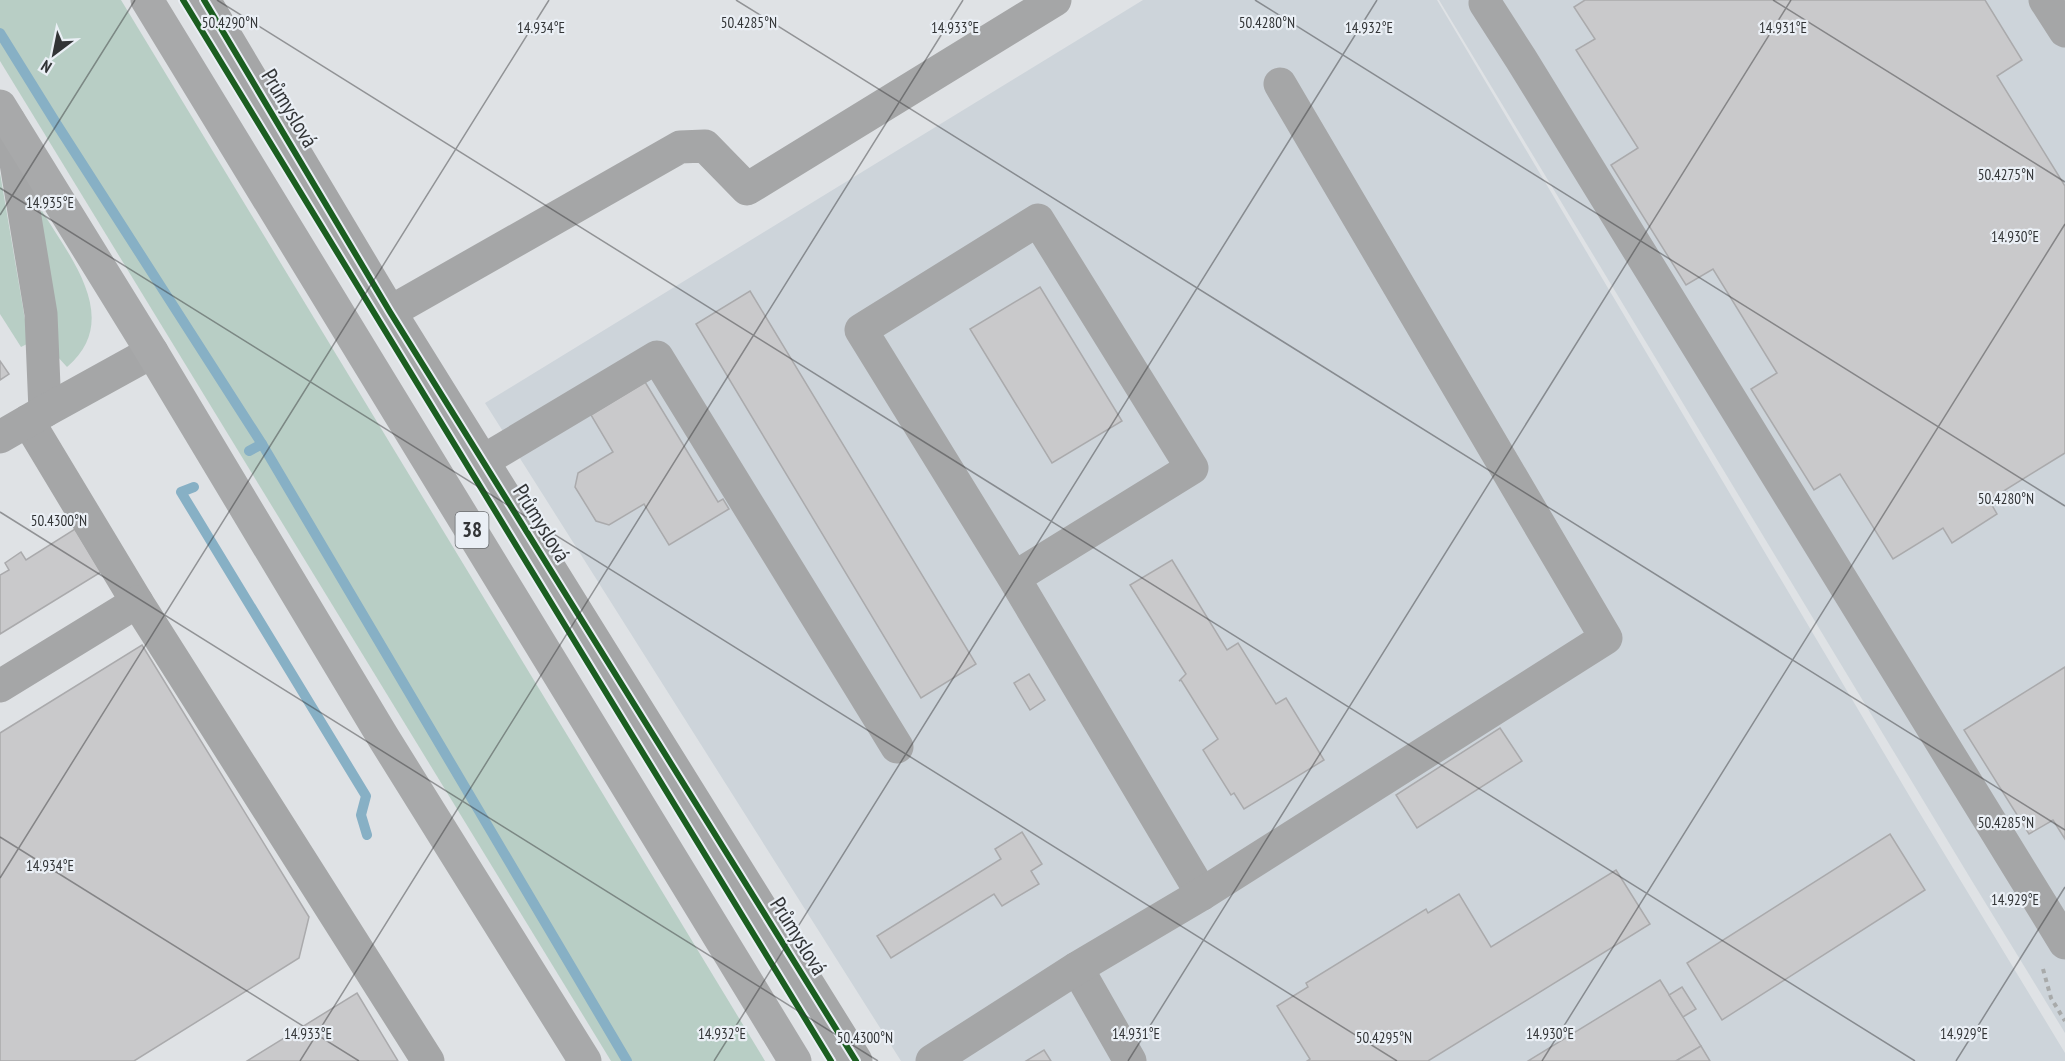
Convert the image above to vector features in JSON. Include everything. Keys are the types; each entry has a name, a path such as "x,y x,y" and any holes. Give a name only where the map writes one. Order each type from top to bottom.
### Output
{"main road":[{"name":"38","path":"147,0 795,1061"},
{"path":"5,114 152,352 383,737 585,1061"}],"street":[{"path":"390,312 680,147 705,146 747,189 1055,0"},
{"path":"2045,0 2065,31"},
{"path":"1486,1 2065,943"},
{"name":"Průmyslová","path":"212,6 390,312 856,1061"},
{"path":"932,1061 1077,968 1202,894 1606,638 1280,84"},
{"path":"5,114 41,314 36,416 137,602 429,1061"},
{"path":"1014,578 1192,468 1038,220 861,330 1014,578 1202,894"},
{"path":"0,438 152,352"},
{"path":"483,461 657,357 897,747"},
{"path":"0,686 137,602"},
{"path":"1077,968 1130,1061"}],"shaded area":[{"path":"1143,0 1437,0 1913,802 2065,1053 2065,1061 901,1061 485,403"},
{"path":"1439,0 2065,0 2065,1033 1972,881"}],"green space":[{"path":"0,0 121,0 765,1061 611,1061 0,61"},
{"path":"0,173 29,343 21,347 0,314"},
{"path":"42,211 77,268 91,309 91,329 83,349 67,367 57,356 35,215"}],"building":[{"path":"1585,0 1985,0 2022,60 1997,76 2065,186 2065,453 1989,500 1997,514 1952,543 1943,528 1893,559 1840,474 1814,490 1751,389 1777,373 1713,269 1686,285 1611,165 1638,148 1576,50 1595,39 1574,7"},
{"path":"1040,287 1122,421 1052,463 970,329"},
{"path":"750,291 976,664 921,698 696,324"},
{"path":"0,361 9,374 0,380"},
{"path":"645,382 718,502 723,499 729,509 669,545 644,504 609,525 596,521 575,487 578,473 613,452 591,415"},
{"path":"75,529 101,572 0,634 0,575 9,570 5,563 21,552 26,560"},
{"path":"1172,560 1227,650 1238,643 1276,704 1286,698 1324,760 1244,809 1234,793 1231,795 1203,750 1218,739 1181,680 1179,681 1186,674 1130,585"},
{"path":"142,645 309,917 299,958 134,1061 0,1061 0,733"},
{"path":"2065,667 2065,839 2053,820 2029,834 1964,730"},
{"path":"1029,674 1045,700 1030,710 1014,683"},
{"path":"1500,728 1522,761 1417,828 1396,795"},
{"path":"1022,832 1042,864 1031,871 1039,884 1002,906 994,894 891,958 877,936 1001,859 995,849"},
{"path":"1890,834 1925,890 1722,1020 1687,963"},
{"path":"1616,870 1650,924 1428,1061 1307,1061 1310,1059 1277,1006 1308,987 1306,983 1426,909 1428,913 1459,894 1491,947"},
{"path":"1660,980 1701,1046 1676,1061 1528,1061"},
{"path":"1682,987 1696,1009 1683,1017 1669,995"},
{"path":"357,993 398,1061 247,1061"},
{"path":"1701,1046 1710,1061 1676,1061"},
{"path":"1044,1050 1051,1061 1026,1061"}],"waterway":[{"path":"0,33 262,444 627,1061"},
{"path":"249,451 262,444"},
{"path":"194,487 181,492 366,796 361,815 367,835"}],"cycle path":[{"path":"183,0 831,1061"},
{"path":"204,0 390,312 856,1061"}]}
